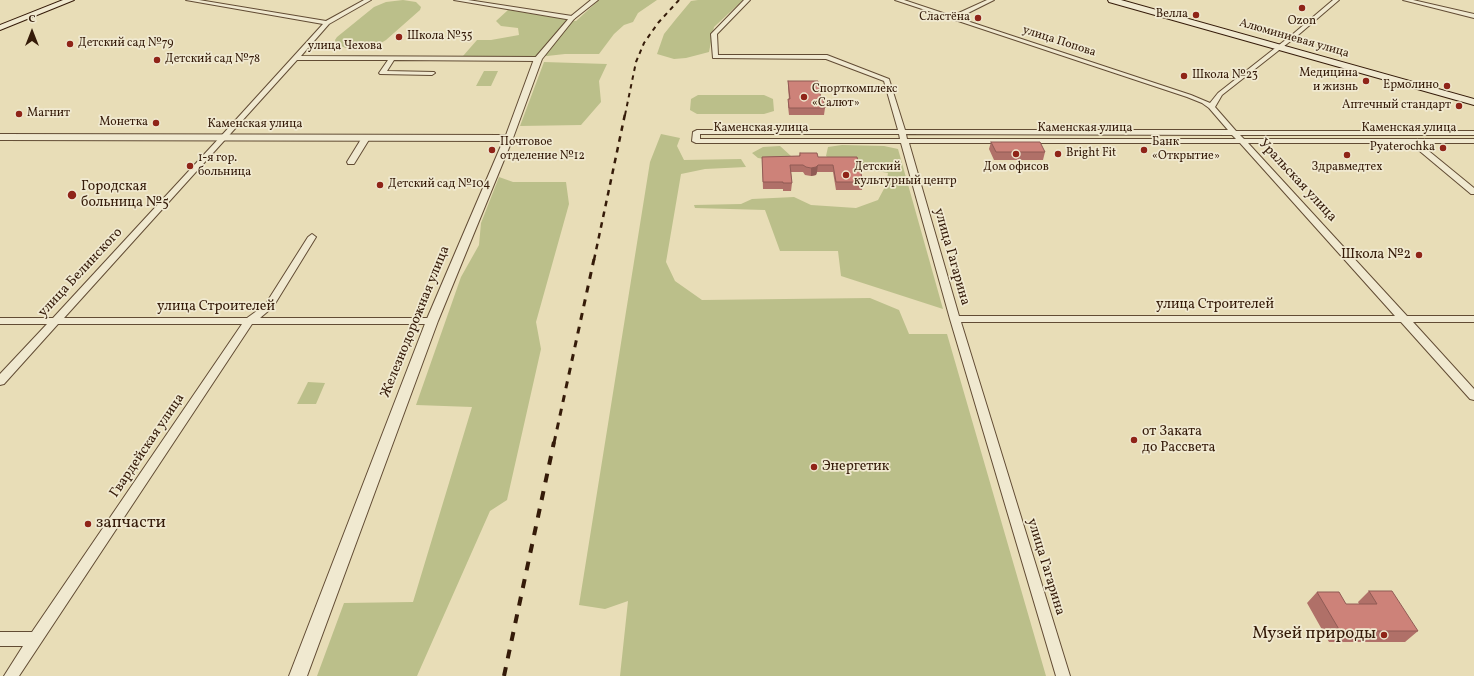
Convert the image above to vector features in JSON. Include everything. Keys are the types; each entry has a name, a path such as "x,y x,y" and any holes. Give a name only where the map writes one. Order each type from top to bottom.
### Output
{"main road":[{"path":"0,28 70,0"},
{"name":"Алюминиевая улица","path":"1112,0 1472,102"}],"street":[{"path":"189,0 327,23"},
{"name":"улица Белинского","path":"0,381 225,137 327,23 368,0"},
{"path":"457,0 572,18"},
{"name":"Железнодорожная улица","path":"298,676 432,321 509,138 538,59 572,18 595,0"},
{"name":"улица Гагарина","path":"747,0 714,34 715,56 827,57 887,80 955,319 1063,676"},
{"name":"улица Попова","path":"898,0 1189,96 1204,102 1211,107"},
{"path":"953,18 990,0"},
{"path":"1211,107 1220,94 1336,0"},
{"path":"1406,0 1474,16"},
{"name":"улица Чехова","path":"295,58 538,59"},
{"path":"392,58 382,73 432,73"},
{"path":"1189,96 1205,97 1220,94"},
{"name":"Уральская улица","path":"1211,107 1474,396"},
{"name":"Каменская улица","path":"1474,133 1234,132 902,137 696,141 697,132 902,137 1242,141 1474,141"},
{"name":"Каменская улица","path":"0,136 509,138"},
{"path":"351,162 366,138"},
{"path":"1412,141 1474,192"},
{"name":"Гвардейская улица","path":"11,676 250,320 268,307 312,237"},
{"name":"улица Строителей","path":"955,319 1474,319"},
{"name":"улица Строителей","path":"0,321 432,321"},
{"path":"0,639 36,639"}],"green space":[{"path":"403,0 416,2 421,7 420,10 386,40 363,48 346,48 336,44 335,40 337,37 374,7 386,2"},
{"path":"599,0 657,0 638,13 633,22 624,25 614,34 599,54 565,54 547,56 463,56 477,40 491,40 519,35 518,28 501,26 496,21 508,10 576,21"},
{"path":"743,0 714,27 709,52 686,58 674,59 657,54 664,34 691,1"},
{"path":"544,62 607,64 599,81 601,102 581,125 520,126"},
{"path":"484,71 498,71 491,86 476,86"},
{"path":"698,95 764,95 773,99 774,111 764,114 697,114 690,110 691,99"},
{"name":"Энергетик","path":"661,134 680,138 677,146 684,160 741,159 746,167 705,169 681,174 666,262 675,281 702,300 870,298 899,310 909,334 947,334 1046,676 620,676 628,601 605,609 579,605 650,162"},
{"path":"842,145 884,146 898,149 943,309 841,276 838,251 780,251 765,210 695,208 694,205 741,204 752,199 794,197 811,205 856,208 878,200 886,185 888,173 866,169 859,163 831,161 826,156 828,147"},
{"path":"780,146 791,156 783,160 771,160 758,158 752,153 763,147"},
{"path":"499,177 513,182 566,182 569,204 536,322 541,349 507,500 490,511 417,676 317,676 344,603 413,602 472,407 416,405 461,277 479,245 481,223"},
{"path":"308,382 325,383 316,404 297,404"}],"building":[{"name":"Спорткомплекс «Салют»","path":"788,81 818,81 821,99 823,99 825,108 789,108 788,99 790,99"},
{"path":"991,142 1040,142 1045,152 996,152"},
{"path":"800,153 817,153 818,157 857,157 863,182 836,182 833,165 818,165 811,168 803,165 790,165 792,183 763,182 762,157 800,156"},
{"path":"1369,591 1392,591 1418,631 1340,631 1317,592 1339,592 1346,604 1377,604"}],"railway":[{"path":"625,115 636,62 644,43 658,23 679,0"},
{"path":"594,260 625,114"},
{"path":"554,443 594,259"},
{"path":"504,676 554,442"}],"place":[{"name":"Ozon","path":"1302,8"},
{"name":"Велла","path":"1196,15"},
{"name":"Сластёна","path":"978,18"},
{"name":"Школа №35","path":"399,37"},
{"name":"Детский сад №79","path":"70,44"},
{"name":"Детский сад №78","path":"157,60"},
{"name":"Школа №23","path":"1184,76"},
{"name":"Медицина и жизнь","path":"1366,81"},
{"name":"Ермолино","path":"1447,86"},
{"name":"Спорткомплекс «Салют»","path":"804,97"},
{"name":"Аптечный стандарт","path":"1459,106"},
{"name":"Магнит","path":"19,114"},
{"name":"Монетка","path":"156,123"},
{"name":"Pyaterochka","path":"1443,148"},
{"name":"Почтовое отделение №12","path":"492,150"},
{"name":"Банк «Открытие»","path":"1144,150"},
{"name":"Дом офисов","path":"1016,154"},
{"name":"Bright Fit","path":"1058,154"},
{"name":"Здравмедтех","path":"1347,155"},
{"name":"1-я гор. больница","path":"190,166"},
{"name":"Детский культурный центр","path":"846,175"},
{"name":"Детский сад №104","path":"380,185"},
{"name":"Городская больница №5","path":"72,195"},
{"name":"Школа №2","path":"1419,255"},
{"name":"от Заката до Рассвета","path":"1134,440"},
{"name":"Энергетик","path":"814,467"},
{"name":"запчасти","path":"88,524"},
{"name":"Музей природы","path":"1384,635"}]}
